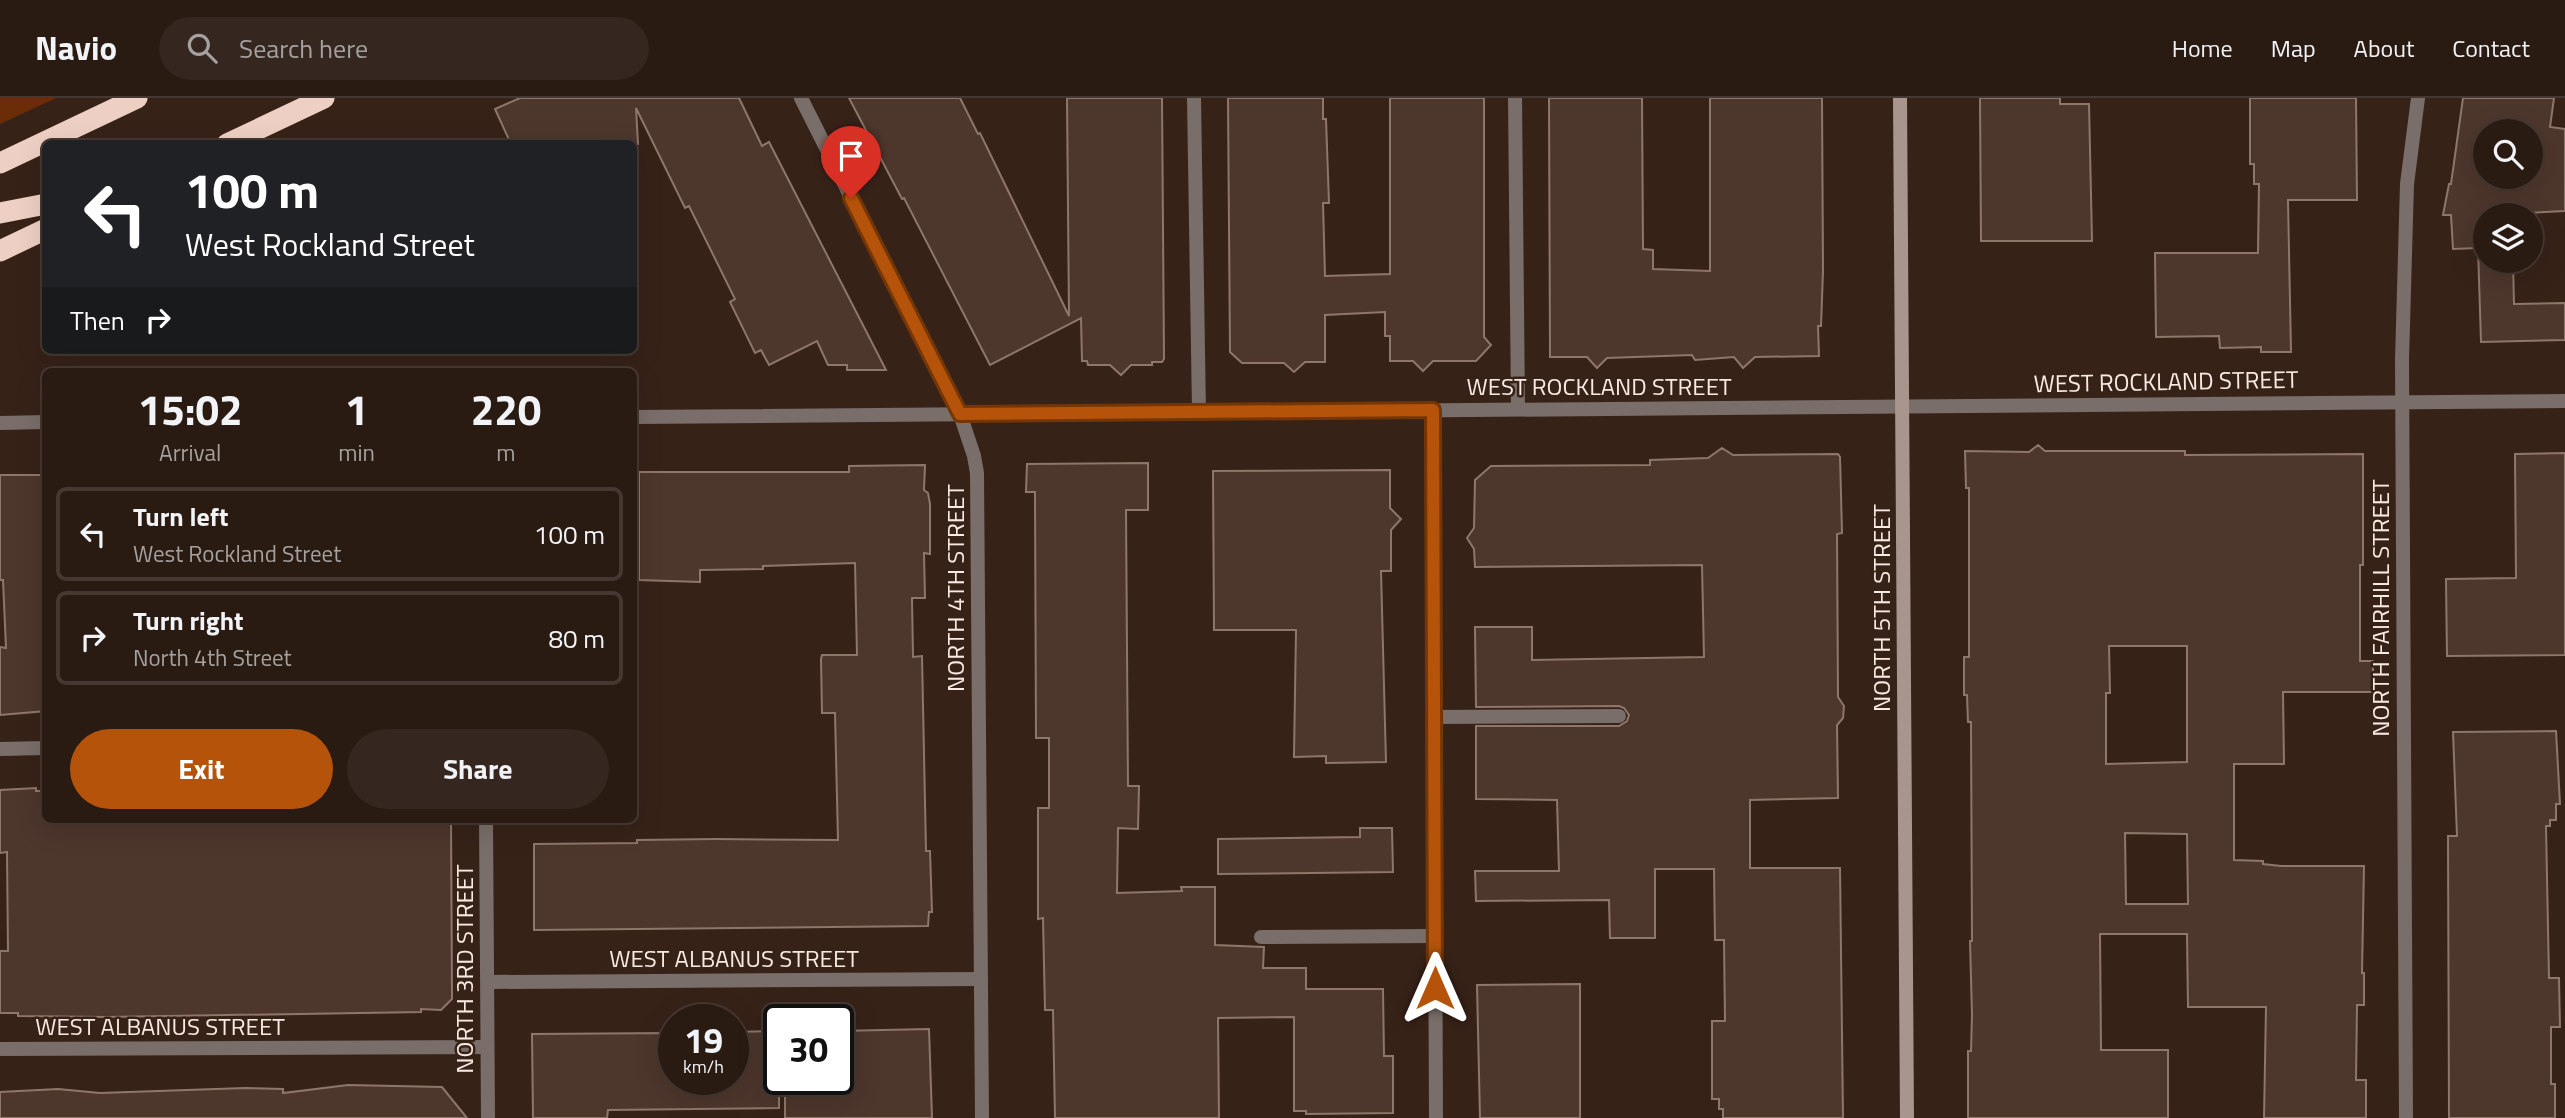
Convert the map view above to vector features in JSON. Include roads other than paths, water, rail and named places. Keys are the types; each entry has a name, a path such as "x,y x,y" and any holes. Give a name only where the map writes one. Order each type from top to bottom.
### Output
{"highway":[{"path":"48,140 137,98"},
{"path":"236,140 324,98"},
{"path":"0,163 42,143"},
{"path":"0,213 42,205"},
{"path":"0,251 42,231"}],"street":[{"name":"NORTH 4TH STREET","path":"801,98 960,414 974,456 977,473 982,1118"},
{"path":"1194,98 1199,412"},
{"path":"1515,98 1518,409"},
{"name":"NORTH 5TH STREET","path":"1900,98 1907,1118"},
{"name":"NORTH FAIRHILL STREET","path":"2406,1118 2402,402 2407,184 2418,98"},
{"name":"WEST ROCKLAND STREET","path":"637,417 2565,401"},
{"path":"1433,410 1436,1118"},
{"path":"0,423 42,422"},
{"path":"1434,717 1619,716"},
{"path":"0,748 42,748"},
{"name":"NORTH 3RD STREET","path":"486,823 488,1118"},
{"path":"1261,937 1435,936"},
{"name":"WEST ALBANUS STREET","path":"489,982 981,979"},
{"name":"WEST ALBANUS STREET","path":"0,1049 487,1047"}]}
